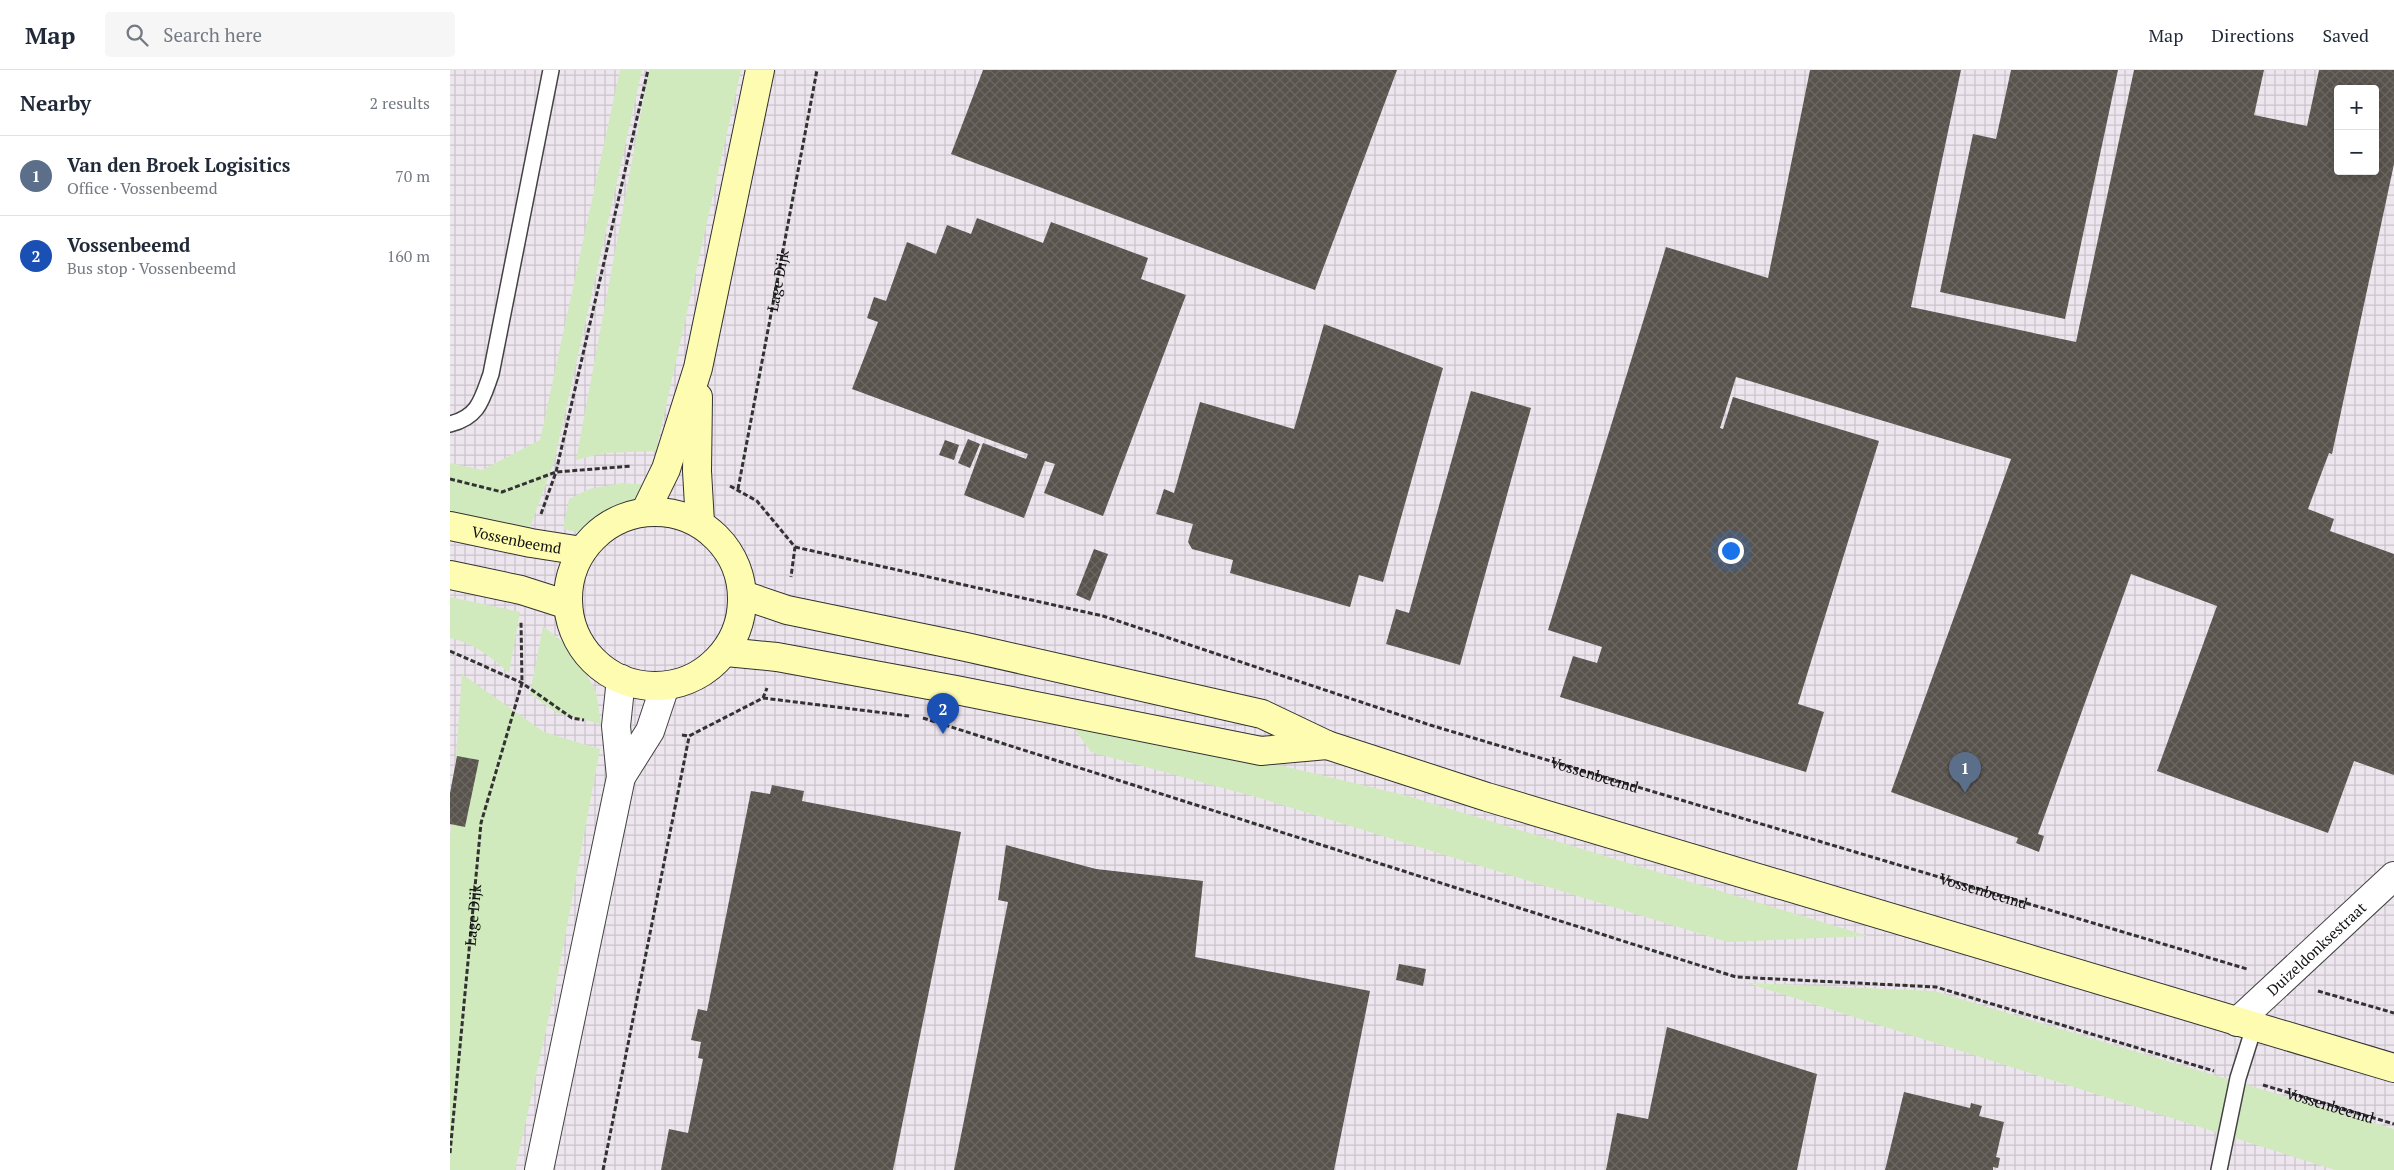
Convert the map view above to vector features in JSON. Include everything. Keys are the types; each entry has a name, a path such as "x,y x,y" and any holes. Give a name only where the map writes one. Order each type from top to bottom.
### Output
{"main road":[{"path":"645,512 666,469 698,368 755,71"},
{"path":"698,368 697,471 700,523"},
{"path":"645,512 674,514 700,523 719,539 735,562 743,594 738,630 726,652 711,667 691,679 665,686 646,686 621,679 603,669 591,659 579,643 572,627 568,605 573,569 582,551 596,535 616,521 645,512"},
{"name":"Vossenbeemd","path":"450,526 531,543 582,551"},
{"path":"450,575 521,590 568,605"},
{"path":"743,594 787,610 966,647 1262,714 1327,745 1487,797 2394,1068"},
{"path":"726,652 777,657 956,690 1261,751 1327,745"}],"street":[{"path":"539,1170 621,777 616,726 621,679"},
{"path":"621,777 650,731 665,686"},
{"name":"Duizeldonksestraat","path":"2246,1024 2284,980 2394,876"}],"lane":[{"path":"450,424 457,422 480,407 491,374 551,70"},
{"path":"2219,1170 2238,1078 2246,1024"}],"path":[{"path":"450,479 502,492 556,472 648,70"},
{"name":"Lage Dijk","path":"738,490 817,70"},
{"name":"Vossenbeemd","path":"795,547 1103,616 1430,725 2394,1013"},
{"name":"Lage Dijk","path":"450,651 522,683 481,823 450,1153"},
{"name":"Vossenbeemd","path":"763,698 919,717 1736,977 1936,987 2394,1124"},
{"path":"603,1170 689,736"}],"shaded area":[{"path":"450,70 2394,70 2394,1170 450,1170"}],"green space":[{"path":"620,70 642,70 554,462 528,533 450,517 450,463 482,470 540,440"},
{"path":"649,70 741,70 656,451 604,453 576,460"},
{"path":"622,483 649,485 643,496 609,518 577,532 563,529 569,499 589,489"},
{"path":"450,597 520,612 509,673 489,656 474,647 450,638"},
{"path":"543,626 568,646 592,684 596,692 601,724 557,713 530,694"},
{"path":"462,674 544,732 600,749 556,985 515,1170 450,1170 450,839"},
{"path":"1073,727 1283,766 1408,796 1868,936 1727,942 1263,799 1091,752"},
{"path":"1747,983 1934,991 2394,1129 2394,1170 2335,1170"}],"building":[{"path":"983,70 1397,70 1315,290 951,154"},
{"path":"1810,70 1961,70 1911,307 2076,342 2134,70 2264,70 2254,115 2307,126 2319,70 2394,70 2394,164 2332,454 2329,453 2308,509 2334,519 2330,531 2394,554 2394,775 2354,761 2328,833 2157,771 2217,606 2131,574 2038,834 2044,836 2039,852 2016,843 2018,838 1891,792 2011,459 1736,377 1720,428 1723,429 1733,397 1879,441 1798,704 1824,712 1806,772 1560,697 1573,656 1597,663 1602,647 1548,630 1666,247 1768,278"},
{"path":"2011,70 2118,70 2065,319 1940,292 1973,134 1996,139"},
{"path":"977,218 1043,243 1051,222 1148,258 1141,279 1186,295 1103,516 1044,493 1055,464 1045,461 1024,518 964,495 983,443 1026,459 1028,454 852,389 878,322 867,318 874,297 886,301 907,242 936,254 947,225 971,234"},
{"path":"1324,324 1443,368 1383,582 1359,575 1350,607 1230,573 1233,560 1192,549 1188,542 1193,524 1156,514 1164,489 1174,493 1200,402 1294,429"},
{"path":"1471,391 1531,408 1460,665 1386,644 1396,609 1409,613"},
{"path":"968,439 980,444 970,468 958,463"},
{"path":"945,440 959,445 954,460 939,455"},
{"path":"1094,549 1108,554 1090,601 1076,595"},
{"path":"457,756 479,760 465,827 450,824 450,793"},
{"path":"772,785 804,791 802,801 961,832 893,1170 661,1170 669,1129 688,1133 703,1059 698,1058 701,1042 691,1040 698,1009 707,1011 751,791 770,794"},
{"path":"1006,845 1096,869 1203,881 1195,957 1370,991 1334,1170 954,1170 1008,902 998,900"},
{"path":"1399,964 1426,969 1423,986 1396,980"},
{"path":"1667,1027 1817,1074 1797,1170 1606,1170 1617,1113 1648,1119"},
{"path":"1904,1092 1970,1108 1971,1103 1982,1106 1979,1116 2004,1122 1996,1157 2000,1158 1998,1168 1993,1167 1993,1170 1885,1170"}],"place":[{"name":"Vossenbeemd","path":"943,734"},
{"name":"Van den Broek Logisitics","path":"1965,793"}]}
